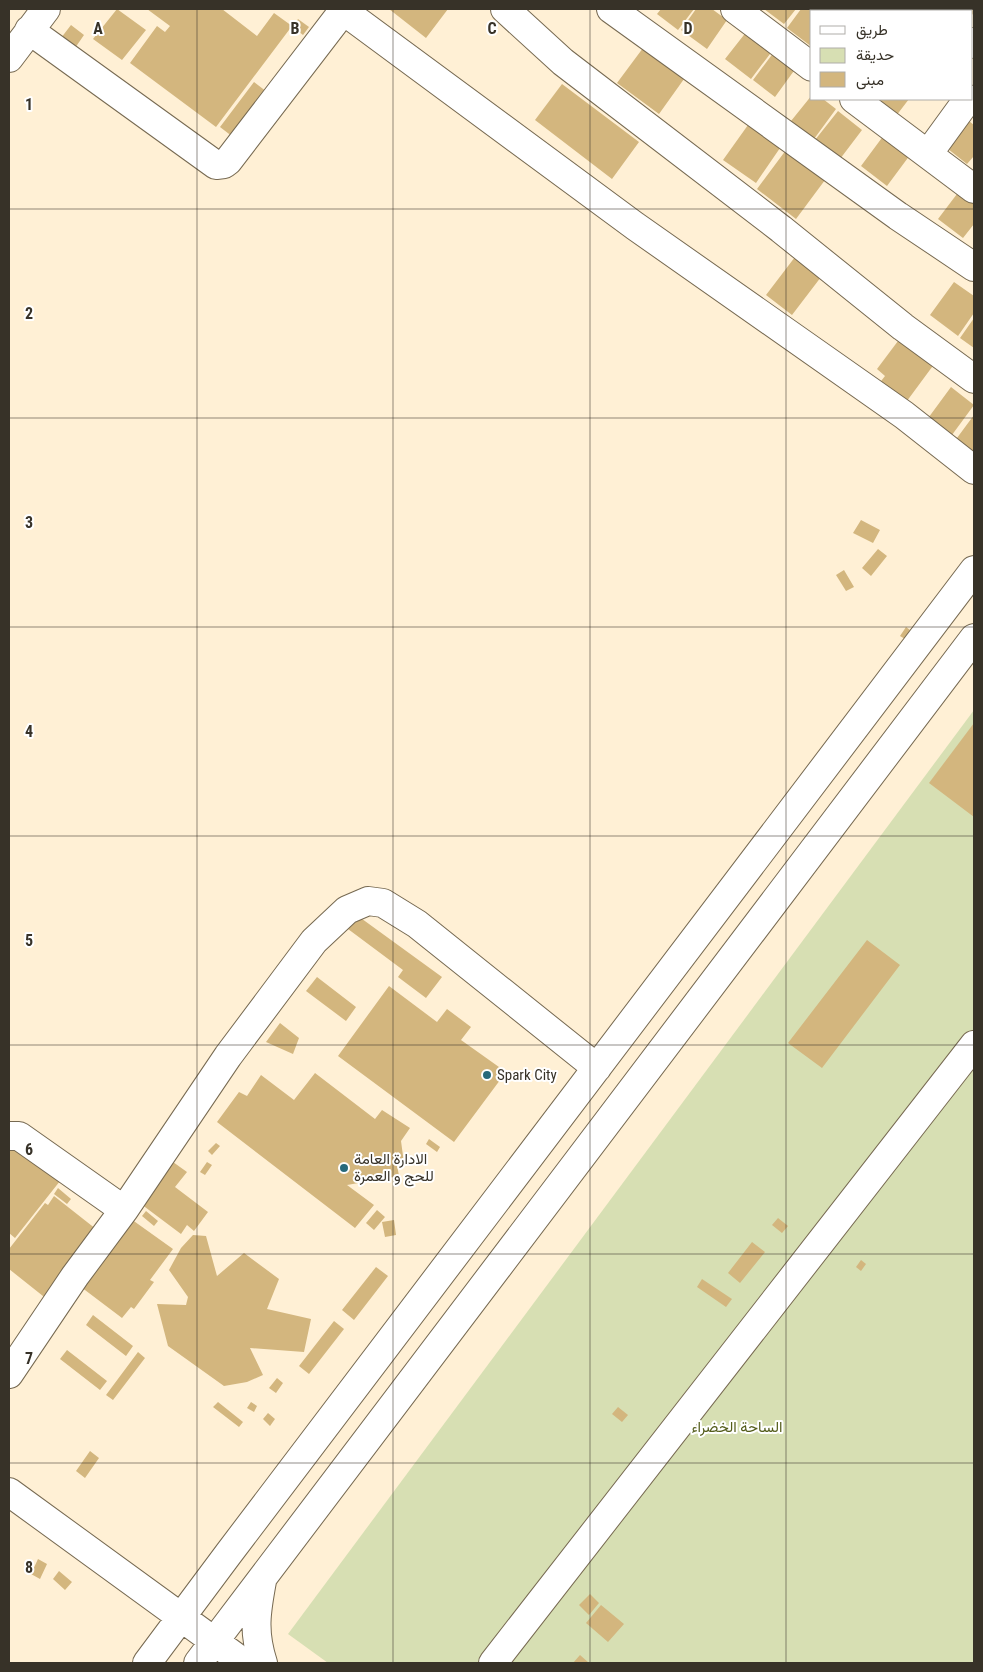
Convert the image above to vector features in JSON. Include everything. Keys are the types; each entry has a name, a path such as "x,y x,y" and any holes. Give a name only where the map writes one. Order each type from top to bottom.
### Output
{"street":[{"path":"9,58 46,9"},
{"path":"505,9 564,62 903,327 974,379"},
{"path":"611,9 898,216 974,267"},
{"path":"735,9 810,65"},
{"path":"29,30 216,165 224,164 228,161 342,10 627,221 904,415 974,470"},
{"path":"855,100 974,190"},
{"path":"928,154 967,100"},
{"path":"147,1663 974,570"},
{"path":"198,1663 974,638"},
{"path":"9,1374 75,1276 124,1210 228,1056 314,940 347,910 368,901 383,903 418,924 597,1068"},
{"path":"494,1663 974,1045"},
{"path":"9,1136 19,1136 124,1210"},
{"path":"9,1492 244,1663"},
{"path":"262,1578 256,1623 257,1645 264,1663"}],"green space":[{"name":"الساحة الخضراء","path":"974,710 974,1663 328,1663 288,1634"}],"building":[{"path":"117,9 146,30 122,60 93,39"},
{"path":"147,9 222,9 257,36 274,13 292,26 216,127 130,63 157,26 165,32 170,26"},
{"path":"389,9 448,9 426,38"},
{"path":"661,9 694,9 678,30 657,14"},
{"path":"696,9 712,9 727,20 707,49 681,30"},
{"path":"764,9 796,9 784,24"},
{"path":"801,9 816,10 810,10 810,45 787,28"},
{"path":"915,9 916,10 872,10"},
{"path":"948,9 974,9 974,12 973,14 973,10"},
{"path":"298,19 309,27 303,35 293,27"},
{"path":"71,25 84,35 75,48 61,38"},
{"path":"747,31 773,50 751,79 725,59"},
{"path":"643,48 684,79 659,114 617,83"},
{"path":"774,52 796,68 775,97 753,80"},
{"path":"254,82 267,92 233,137 220,127"},
{"path":"562,84 639,142 612,179 535,120"},
{"path":"810,97 810,100 824,100 836,109 814,139 791,121"},
{"path":"875,100 908,100 896,116"},
{"path":"838,111 862,130 840,159 815,140"},
{"path":"965,118 974,125 974,156 967,164 943,145"},
{"path":"748,125 780,148 756,183 723,160"},
{"path":"884,135 910,155 887,186 861,166"},
{"path":"786,150 825,180 796,219 757,189"},
{"path":"960,190 974,201 974,224 963,238 938,219"},
{"path":"795,257 821,277 792,315 766,295"},
{"path":"954,282 974,296 974,313 958,336 930,315"},
{"path":"974,318 974,348 960,338"},
{"path":"901,337 935,363 904,405 878,385 885,376 877,369"},
{"path":"951,387 974,405 949,439 926,421"},
{"path":"974,415 974,457 954,442"},
{"path":"861,520 880,530 873,543 853,533"},
{"path":"878,549 887,556 871,576 862,568"},
{"path":"844,570 854,587 846,591 836,575"},
{"path":"906,627 910,630 905,639 900,636"},
{"path":"974,723 974,817 929,783"},
{"path":"358,916 442,977 426,998 398,977 403,970 348,929"},
{"path":"867,940 900,965 822,1068 788,1043"},
{"path":"317,977 356,1007 346,1021 306,991"},
{"path":"389,986 437,1022 447,1009 471,1027 461,1040 506,1072 454,1142 338,1056"},
{"path":"280,1023 299,1038 293,1054 266,1042"},
{"path":"315,1073 375,1119 382,1110 410,1128 401,1141 404,1163 397,1165 399,1176 347,1185 374,1205 355,1228 217,1122 239,1092 247,1096 261,1075 294,1100"},
{"path":"429,1139 440,1147 437,1152 426,1144"},
{"path":"9,1142 60,1181 15,1238 9,1233"},
{"path":"216,1143 220,1146 212,1155 208,1151"},
{"path":"173,1162 187,1172 175,1187 208,1212 194,1231 187,1225 181,1234 141,1204"},
{"path":"207,1162 212,1165 205,1175 200,1172"},
{"path":"58,1188 71,1199 67,1204 54,1194"},
{"path":"54,1196 101,1233 48,1300 9,1269 9,1249 45,1203 48,1205"},
{"path":"377,1210 385,1217 374,1230 366,1223"},
{"path":"146,1211 158,1221 154,1226 142,1216"},
{"path":"778,1218 788,1226 782,1233 772,1225"},
{"path":"131,1219 173,1249 150,1280 154,1282 134,1309 131,1307 122,1318 81,1287"},
{"path":"394,1220 396,1235 385,1237 382,1222"},
{"path":"193,1235 206,1236 217,1276 244,1253 279,1279 267,1309 311,1319 304,1352 250,1348 263,1375 247,1382 224,1386 168,1346 157,1304 186,1305 188,1297 169,1270 181,1248"},
{"path":"752,1242 765,1252 740,1283 728,1273"},
{"path":"861,1260 866,1264 861,1271 856,1267"},
{"path":"376,1267 388,1276 354,1320 342,1310"},
{"path":"702,1279 732,1299 726,1307 697,1287"},
{"path":"93,1315 133,1346 126,1356 86,1325"},
{"path":"334,1321 344,1329 309,1374 299,1366"},
{"path":"67,1350 107,1381 100,1390 60,1359"},
{"path":"138,1352 145,1358 113,1400 106,1395"},
{"path":"277,1378 283,1383 276,1393 269,1388"},
{"path":"218,1402 243,1422 239,1427 213,1407"},
{"path":"251,1402 257,1406 254,1412 247,1408"},
{"path":"618,1407 628,1415 622,1422 612,1414"},
{"path":"268,1413 275,1419 270,1426 263,1419"},
{"path":"90,1451 99,1458 85,1478 76,1471"},
{"path":"38,1559 47,1564 40,1579 31,1574"},
{"path":"59,1571 72,1582 65,1590 53,1579"},
{"path":"590,1594 599,1603 589,1615 579,1605"},
{"path":"601,1605 624,1624 608,1642 586,1623"},
{"path":"580,1655 589,1663 573,1663"}],"place":[{"name":"Spark City","path":"487,1075"},
{"name":"الادارة العامة للحج و العمرة","path":"344,1168"}]}
